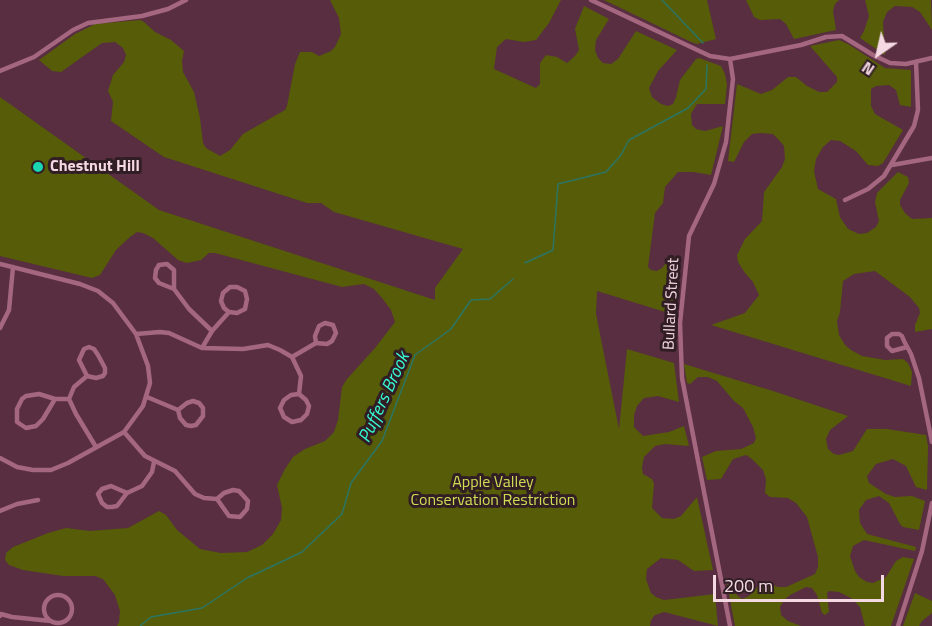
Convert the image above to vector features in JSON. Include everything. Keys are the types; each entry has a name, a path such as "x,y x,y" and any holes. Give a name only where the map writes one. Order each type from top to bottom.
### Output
{"street":[{"path":"0,71 34,57 73,30 88,23 142,16 168,9 186,0"},
{"path":"591,0 710,56 730,59 826,37 843,36 890,63 916,62 932,57"},
{"name":"Bullard Street","path":"730,59 733,80 726,142 714,184 690,236 680,323 682,378 730,626"},
{"path":"845,200 877,183 892,165 917,120 916,62"},
{"path":"892,165 932,158"},
{"path":"0,264 53,276 98,291 113,303 136,334 148,366 150,383 147,398 134,421 124,432 61,466 45,471 22,469 0,458"},
{"path":"174,289 174,270 167,264 159,265 155,278 159,283 174,289 189,309 212,331"},
{"path":"0,328 9,310 13,267"},
{"path":"230,287 237,287 245,291 247,299 245,309 237,313 229,312 221,301 223,293 230,287"},
{"path":"202,348 212,331 229,312"},
{"path":"292,357 316,344 327,344 334,339 336,333 333,325 324,323 319,326 315,336 316,344"},
{"path":"136,334 169,333 202,348 243,349 268,345 292,357 300,376 299,394"},
{"path":"907,347 892,351 887,346 887,338 892,334 899,334 907,347 920,378 932,442"},
{"path":"87,376 84,375 79,360 84,349 89,347 94,349 106,371 100,377 87,376 74,387 69,399 96,447"},
{"path":"55,399 36,426 26,428 17,422 17,409 24,398 36,394 55,399 69,399"},
{"path":"299,394 309,406 307,414 301,420 292,422 284,417 280,408 284,400 299,394"},
{"path":"147,398 178,410"},
{"path":"193,401 203,408 203,416 196,425 191,426 180,418 178,410 193,401"},
{"path":"124,432 142,453 154,462 175,471 189,488 200,496 217,499 229,492 239,491 248,501 247,508 240,517 233,518 222,509 217,499"},
{"path":"128,493 111,486 102,489 98,494 102,503 107,507 117,506 128,493 142,486 152,472 154,462"},
{"path":"0,511 16,504 38,500"},
{"path":"898,626 922,551 932,502"},
{"path":"0,614 12,617 51,621 63,622 71,613 72,605 63,596 51,596 45,603 44,611 51,621"}],"green space":[{"name":"Apple Valley Conservation Restriction","path":"330,0 561,0 549,23 536,40 524,42 506,39 497,47 494,69 536,88 540,84 540,63 546,55 557,57 567,63 579,50 575,29 584,6 609,19 596,40 595,50 603,63 611,64 618,59 636,31 677,50 658,71 649,88 652,97 661,104 668,106 673,104 680,80 696,59 721,66 727,85 725,104 697,104 691,114 692,125 696,129 705,131 723,126 711,175 678,172 665,187 663,203 655,213 648,267 657,271 671,257 678,256 675,315 597,291 596,314 619,429 627,349 674,363 679,402 658,396 644,398 637,406 634,427 643,436 669,432 684,426 689,446 665,444 655,446 644,457 643,474 652,479 654,484 652,508 662,518 674,519 681,516 697,497 713,570 694,571 678,560 661,558 647,569 646,579 651,593 664,600 715,594 718,626 664,612 655,615 650,626 117,626 120,611 115,595 103,579 95,576 63,576 23,570 9,565 5,560 6,553 13,547 48,533 66,528 90,531 128,528 159,511 166,515 177,530 200,549 221,553 247,552 262,545 273,534 281,520 282,508 277,485 285,469 293,457 325,441 334,432 338,420 342,387 395,322 391,310 382,298 374,289 364,284 342,287 215,253 209,253 201,260 187,263 178,260 153,238 143,233 137,232 130,237 116,250 100,275 92,278 0,256 0,97 159,210 435,300 435,288 463,249 334,212 321,203 307,203 164,157 111,121 113,102 108,91 113,75 124,62 126,55 123,48 115,42 102,43 61,72 52,71 39,60 75,34 95,24 140,20 144,22 184,51 183,72 194,92 203,143 206,148 220,156 230,150 243,134 285,110 295,64 300,52 312,52 319,56 335,47 341,34 339,18"},
{"path":"604,0 707,0 716,39 697,44 691,42"},
{"path":"746,0 839,0 833,11 836,30 794,39 786,24 780,19 760,20 754,17"},
{"path":"865,0 931,0 932,30 920,12 912,7 895,6 887,12 883,22 885,55 860,38 869,16"},
{"path":"839,40 885,68 911,70 911,107 900,105 896,90 889,85 876,86 871,89 871,106 875,114 903,130 883,163 878,166 868,165 856,151 840,141 831,140 823,147 816,159 814,171 818,189 836,199 840,217 848,229 859,234 867,233 876,227 879,221 875,202 877,193 898,172 908,177 909,183 900,200 905,213 912,219 932,218 932,329 915,332 920,313 919,308 910,297 875,271 854,274 843,281 837,321 839,335 851,350 862,356 885,360 903,359 908,363 912,372 911,386 711,325 745,313 759,295 753,282 738,262 737,255 745,239 762,221 764,192 785,159 784,146 779,140 773,134 760,133 752,134 744,142 734,162 728,161 737,84 761,94 772,90 788,77 796,77 819,92 827,92 837,82 837,77 810,46"},
{"path":"684,364 848,416 830,430 826,439 828,449 834,454 853,451 867,429 887,429 926,435 927,490 916,487 906,466 893,459 876,464 867,476 869,483 886,494 895,497 912,496 925,501 919,530 903,527 889,503 879,496 866,500 859,510 860,523 867,534 916,547 915,551 864,540 853,546 850,556 859,577 873,583 886,577 896,561 903,557 914,559 891,626 865,626 860,607 851,598 839,592 829,591 827,593 829,612 825,615 822,613 817,595 812,588 806,587 790,595 780,607 781,615 788,621 801,626 735,626 727,584 730,584 732,591 742,599 749,596 763,581 778,587 786,587 815,574 818,557 807,517 796,503 788,498 770,497 765,493 766,479 763,470 752,459 746,455 733,459 721,479 707,480 702,457 716,451 741,449 754,443 756,438 743,408 717,381 708,377 698,377 690,384 687,383"},
{"path":"915,593 932,601 932,613 919,626 903,626"}],"waterway":[{"path":"662,0 703,43"},
{"path":"525,263 553,250 558,184 606,172 621,155 629,140 688,108 706,89 707,65"},
{"name":"Puffers Brook","path":"140,626 151,617 202,608 247,578 302,552 342,514 351,483 382,441 415,355 451,329 471,300 490,299 513,279"}],"place":[{"name":"Chestnut Hill","path":"38,167"}]}
